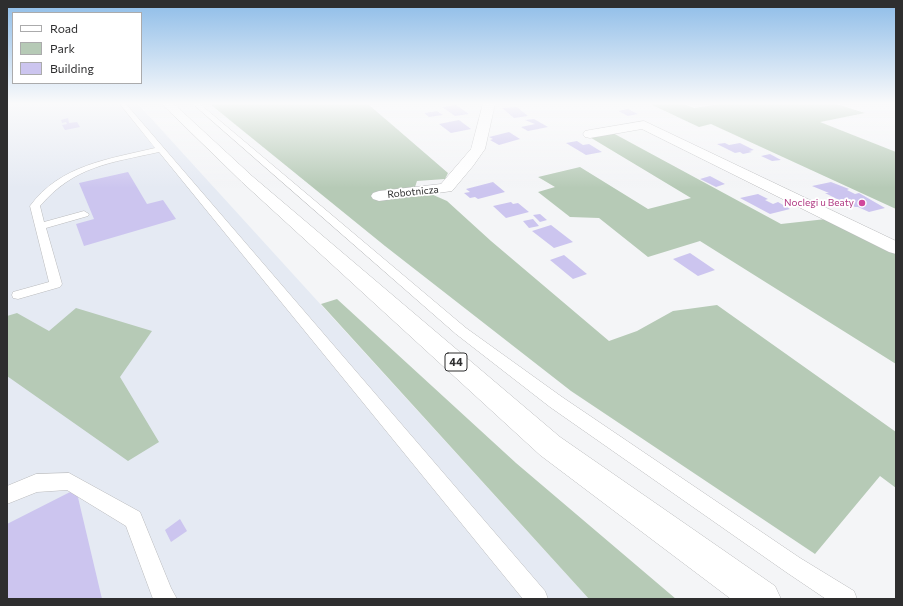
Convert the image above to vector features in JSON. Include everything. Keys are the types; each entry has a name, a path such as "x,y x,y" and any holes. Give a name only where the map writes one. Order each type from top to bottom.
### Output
{"main road":[{"name":"44","path":"198,132 259,189 550,446 762,599"},
{"name":"Robotnicza","path":"379,196 446,188 478,149 482,132"},
{"path":"590,134 602,132"},
{"path":"657,132 896,248"}],"lane":[{"path":"146,132 537,599"},
{"path":"229,132 461,331 562,407 793,565 846,599"},
{"path":"18,295 56,284 35,206 57,183 76,172 97,165 161,150"},
{"path":"41,226 84,214"},
{"path":"7,495 36,483 69,480 133,519 163,596 166,599"}],"shaded area":[{"path":"7,132 164,132 589,599 7,599"}],"green space":[{"path":"245,132 401,132 448,173 445,179 417,181 415,187 447,201 491,241 609,341 637,331 673,311 717,305 896,432 896,488 880,476 815,554 571,391 385,246"},
{"path":"612,132 781,224 826,219 896,254 896,364 700,241 648,257 599,218 570,217 538,192 555,187 538,177 580,167 648,209 691,198 588,136"},
{"path":"729,132 846,132 896,152 896,209"},
{"path":"337,299 516,463 676,599 589,599 321,304"},
{"path":"76,308 152,331 120,377 159,442 128,461 7,376 7,316 17,313 49,331"}],"building":[{"path":"509,132 520,139 499,145 490,140 493,139 489,137"},
{"path":"577,141 583,145 589,144 602,152 586,155 566,143"},
{"path":"725,143 729,145 740,143 754,150 743,154 740,152 735,153 717,144"},
{"path":"770,154 781,160 772,161 761,156"},
{"path":"128,172 147,204 163,200 176,219 84,246 76,224 94,219 79,183"},
{"path":"710,176 725,184 716,187 700,179"},
{"path":"493,182 505,192 478,199 475,197 470,198 464,193 470,192 466,189"},
{"path":"831,182 849,189 847,190 855,194 859,193 885,208 869,212 848,204 851,204 842,199 839,200 825,193 829,193 812,186"},
{"path":"758,194 768,199 765,200 773,204 778,202 790,209 770,214 740,198"},
{"path":"511,202 513,204 518,203 529,212 506,218 493,206"},
{"path":"540,214 547,220 540,222 533,215"},
{"path":"533,219 539,226 529,228 523,221"},
{"path":"551,225 573,242 554,248 532,231"},
{"path":"690,253 715,270 698,276 673,259"},
{"path":"564,255 587,274 573,279 550,260"},
{"path":"76,489 102,599 7,599 7,524"},
{"path":"180,519 187,531 171,542 165,530"}],"place":[{"name":"Noclegi u Beaty","path":"862,203"}]}
